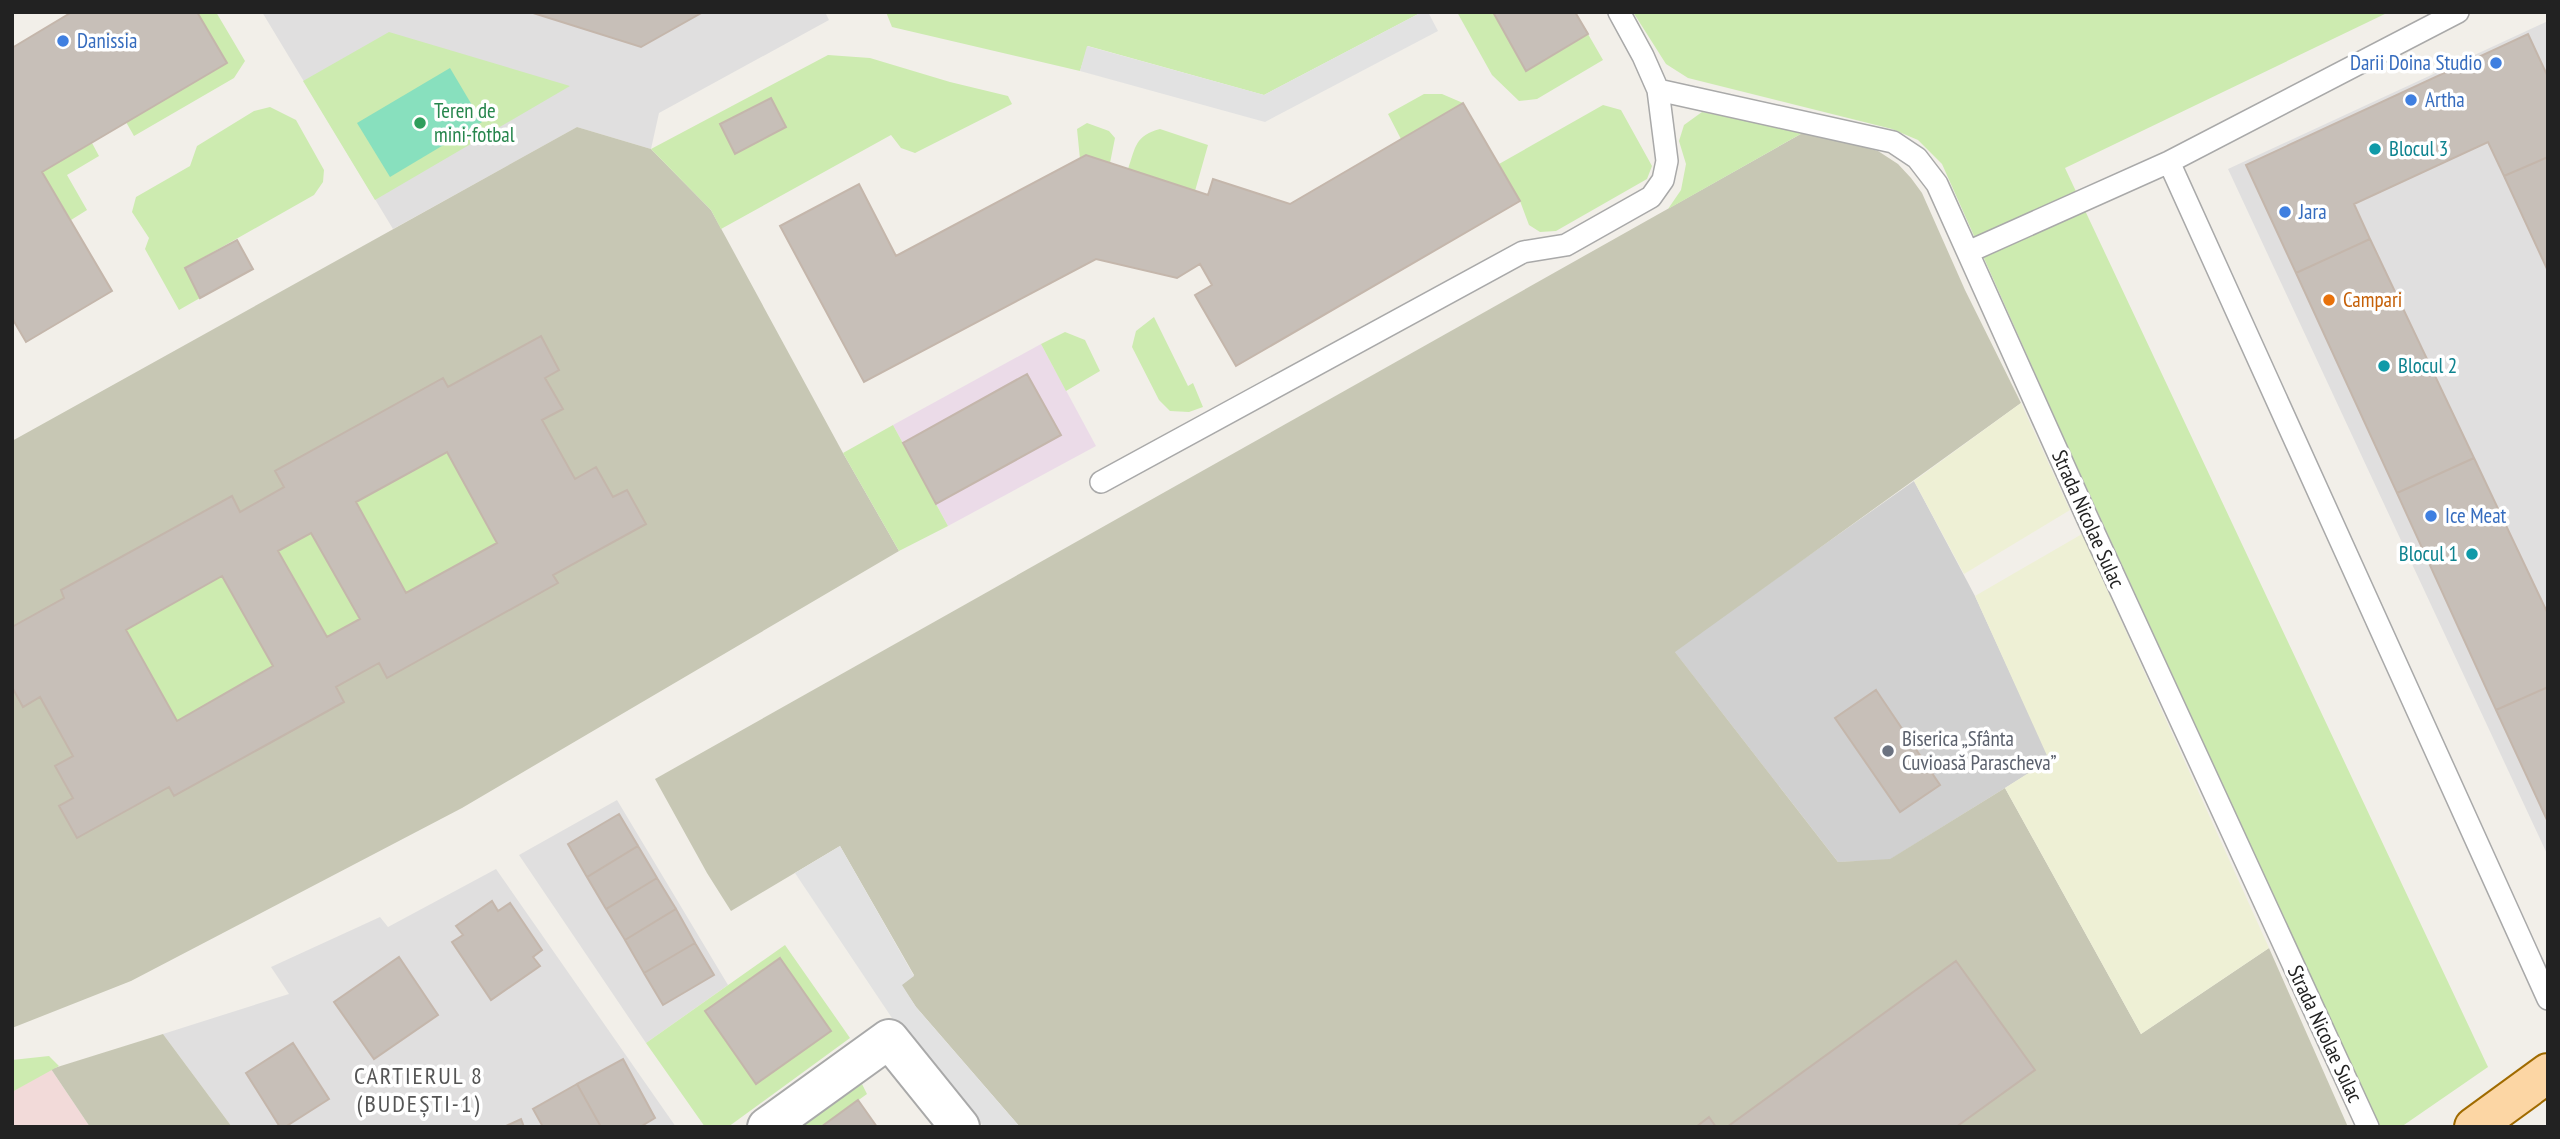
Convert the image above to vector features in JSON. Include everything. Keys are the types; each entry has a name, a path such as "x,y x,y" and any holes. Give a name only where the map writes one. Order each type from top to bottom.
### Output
{"main road":[{"path":"2474,1127 2548,1073"}],"street":[{"path":"767,1127 889,1039 960,1127"}],"lane":[{"path":"1101,482 1523,252 1566,246 1651,197 1663,180 1667,161 1658,90 1619,12"},
{"path":"1968,252 2169,162 2458,12"},
{"name":"Strada Nicolae Sulac","path":"1658,90 1893,142 1916,158 1937,184 2368,1127"},
{"path":"2169,162 2548,999"}],"shaded area":[{"path":"262,12 825,12 829,20 659,113 651,149 577,127 393,229"},
{"path":"1422,12 1428,12 1438,31 1265,122 1080,71 1087,46 1264,95"},
{"path":"2548,21 2548,856 2228,169"},
{"path":"577,127 651,149 711,210 899,551 462,808 131,981 12,1028 12,441"},
{"path":"1806,131 1878,151 1898,164 1911,178 1922,193 1965,290 2021,403 1675,652 1838,862 1890,859 2005,788 2141,1034 2269,948 2348,1127 1020,1127 916,1007 901,985 914,975 840,846 731,911 655,779"},
{"path":"1041,344 1096,446 948,526 893,425"},
{"path":"2021,403 2070,510 1964,574 1914,481"},
{"name":"Biserica „Sfânta Cuvioasă Parascheva”","path":"1914,481 1975,596 2050,760 1889,860 1838,862 1674,651"},
{"path":"2082,534 2269,948 2141,1034 2005,788 2049,760 1975,596"},
{"path":"617,800 728,985 646,1043 519,855"},
{"path":"840,846 914,976 902,985 916,1007 1020,1127 984,1127 894,1021 795,873"},
{"path":"496,869 676,1127 232,1127 163,1034 289,994 271,967 380,917 388,927"},
{"path":"163,1034 232,1127 90,1127 51,1069"},
{"path":"51,1069 90,1127 12,1127 12,1092"}],"green space":[{"path":"197,12 216,12 245,61 234,78 134,136 126,122 227,63"},
{"path":"886,12 1422,12 1264,95 1088,46 1080,71 892,27"},
{"path":"1457,12 1493,12 1526,71 1588,34 1603,60 1537,99 1519,101 1492,75"},
{"path":"1633,12 2389,12 2065,168 2488,1067 2401,1127 2380,1127 2072,456 1942,164 1918,140 1892,129 1688,78 1666,64"},
{"path":"389,32 570,86 375,200 303,81"},
{"path":"828,55 870,58 1008,96 1012,104 915,153 901,148 891,135 721,229 711,210 651,149"},
{"name":"Teren de mini-fotbal","path":"450,68 482,122 390,177 357,123"},
{"path":"1424,94 1442,94 1463,103 1401,139 1388,114"},
{"path":"1603,105 1621,110 1652,166 1647,179 1556,231 1540,232 1529,225 1520,201 1499,164"},
{"path":"270,107 296,120 324,170 323,182 314,195 185,268 200,298 179,310 145,249 149,238 132,212 136,197 190,166 197,146 254,111"},
{"path":"1702,112 1806,131 1668,209 1681,190 1686,164 1679,141 1684,125"},
{"path":"1087,123 1109,131 1115,138 1110,163 1080,159 1077,129"},
{"path":"1160,129 1208,145 1195,191 1128,169 1141,139"},
{"path":"92,143 99,156 67,175 87,210 71,220 42,172"},
{"path":"1154,317 1188,386 1193,383 1203,407 1189,412 1170,411 1159,400 1132,347 1136,331"},
{"path":"1065,332 1085,340 1100,371 1066,391 1041,344"},
{"path":"893,425 948,526 899,551 843,453"},
{"path":"447,452 497,543 406,593 356,502"},
{"path":"311,533 360,619 327,637 278,551"},
{"path":"222,576 273,666 177,721 126,630"},
{"path":"785,945 850,1038 728,1127 705,1127 646,1043","holes":["779,958 831,1031 756,1084 705,1011"]},
{"path":"49,1056 59,1066 12,1092 12,1060"},
{"path":"862,1084 867,1094 821,1127 801,1127"}],"building":[{"path":"72,12 197,12 227,63 42,172 112,291 26,342 12,318 12,48"},
{"path":"530,12 703,12 641,47"},
{"path":"1493,12 1575,12 1588,34 1526,71"},
{"name":"Blocul 3","path":"2528,34 2548,77 2548,157 2504,176 2488,142 2354,204 2370,239 2296,273 2246,165"},
{"path":"771,98 786,127 735,154 720,124"},
{"path":"1463,103 1520,201 1236,366 1195,295 1212,285 1200,264 1177,278 1096,259 864,382 780,226 859,184 896,256 1086,155 1208,195 1213,179 1290,204"},
{"path":"2548,157 2548,271 2504,176"},
{"name":"Blocul 2","path":"2370,239 2474,458 2397,493 2296,273"},
{"path":"237,240 253,269 200,298 185,268"},
{"path":"541,336 559,370 545,378 563,409 542,420 575,479 596,467 613,497 627,490 646,524 553,575 558,583 387,678 379,663 336,687 344,702 174,796 169,787 77,838 59,806 73,798 55,766 73,756 40,697 23,707 12,687 12,627 64,598 61,590 232,496 240,512 284,487 275,471 443,378 448,387","holes":["447,452 497,543 406,593 356,502","311,533 360,619 327,637 278,551","222,576 273,666 177,721 126,630"]},
{"path":"1027,374 1061,435 936,504 903,443"},
{"name":"Blocul 1","path":"2474,458 2548,614 2548,687 2496,710 2397,493"},
{"path":"2548,687 2548,822 2496,710"},
{"name":"Biserica „Sfânta Cuvioasă Parascheva”","path":"1876,690 1940,785 1900,812 1835,718"},
{"path":"619,814 638,846 587,877 568,844"},
{"path":"638,846 657,878 606,909 587,877"},
{"path":"657,878 676,909 625,940 606,909"},
{"path":"492,901 498,911 510,903 542,950 533,957 540,966 491,1000 452,942 463,935 456,926"},
{"path":"676,909 695,943 644,973 625,940"},
{"path":"695,943 714,975 663,1005 644,973"},
{"path":"399,957 438,1015 374,1059 334,1002"},
{"path":"780,958 831,1031 756,1084 705,1011"},
{"path":"1956,961 2035,1070 1956,1127 1727,1127"},
{"path":"293,1043 329,1099 285,1127 280,1127 246,1073"},
{"path":"623,1059 655,1118 640,1127 601,1127 577,1084"},
{"path":"577,1084 601,1127 543,1127 533,1109"},
{"path":"858,1100 877,1127 821,1127"},
{"path":"1709,1117 1716,1127 1696,1127"},
{"path":"521,1119 524,1127 504,1127"}],"place":[{"name":"Danissia","path":"63,41"},
{"name":"Darii Doina Studio","path":"2496,63"},
{"name":"Artha","path":"2411,100"},
{"name":"Teren de mini-fotbal","path":"420,123"},
{"name":"Blocul 3","path":"2375,149"},
{"name":"Jara","path":"2285,212"},
{"name":"Campari","path":"2329,300"},
{"name":"Blocul 2","path":"2384,366"},
{"name":"Ice Meat","path":"2431,516"},
{"name":"Blocul 1","path":"2472,554"},
{"name":"Biserica „Sfânta Cuvioasă Parascheva”","path":"1888,751"}],"district":[{"name":"CARTIERUL 8 (BUDEȘTI-1)","path":"419,1090"}]}
